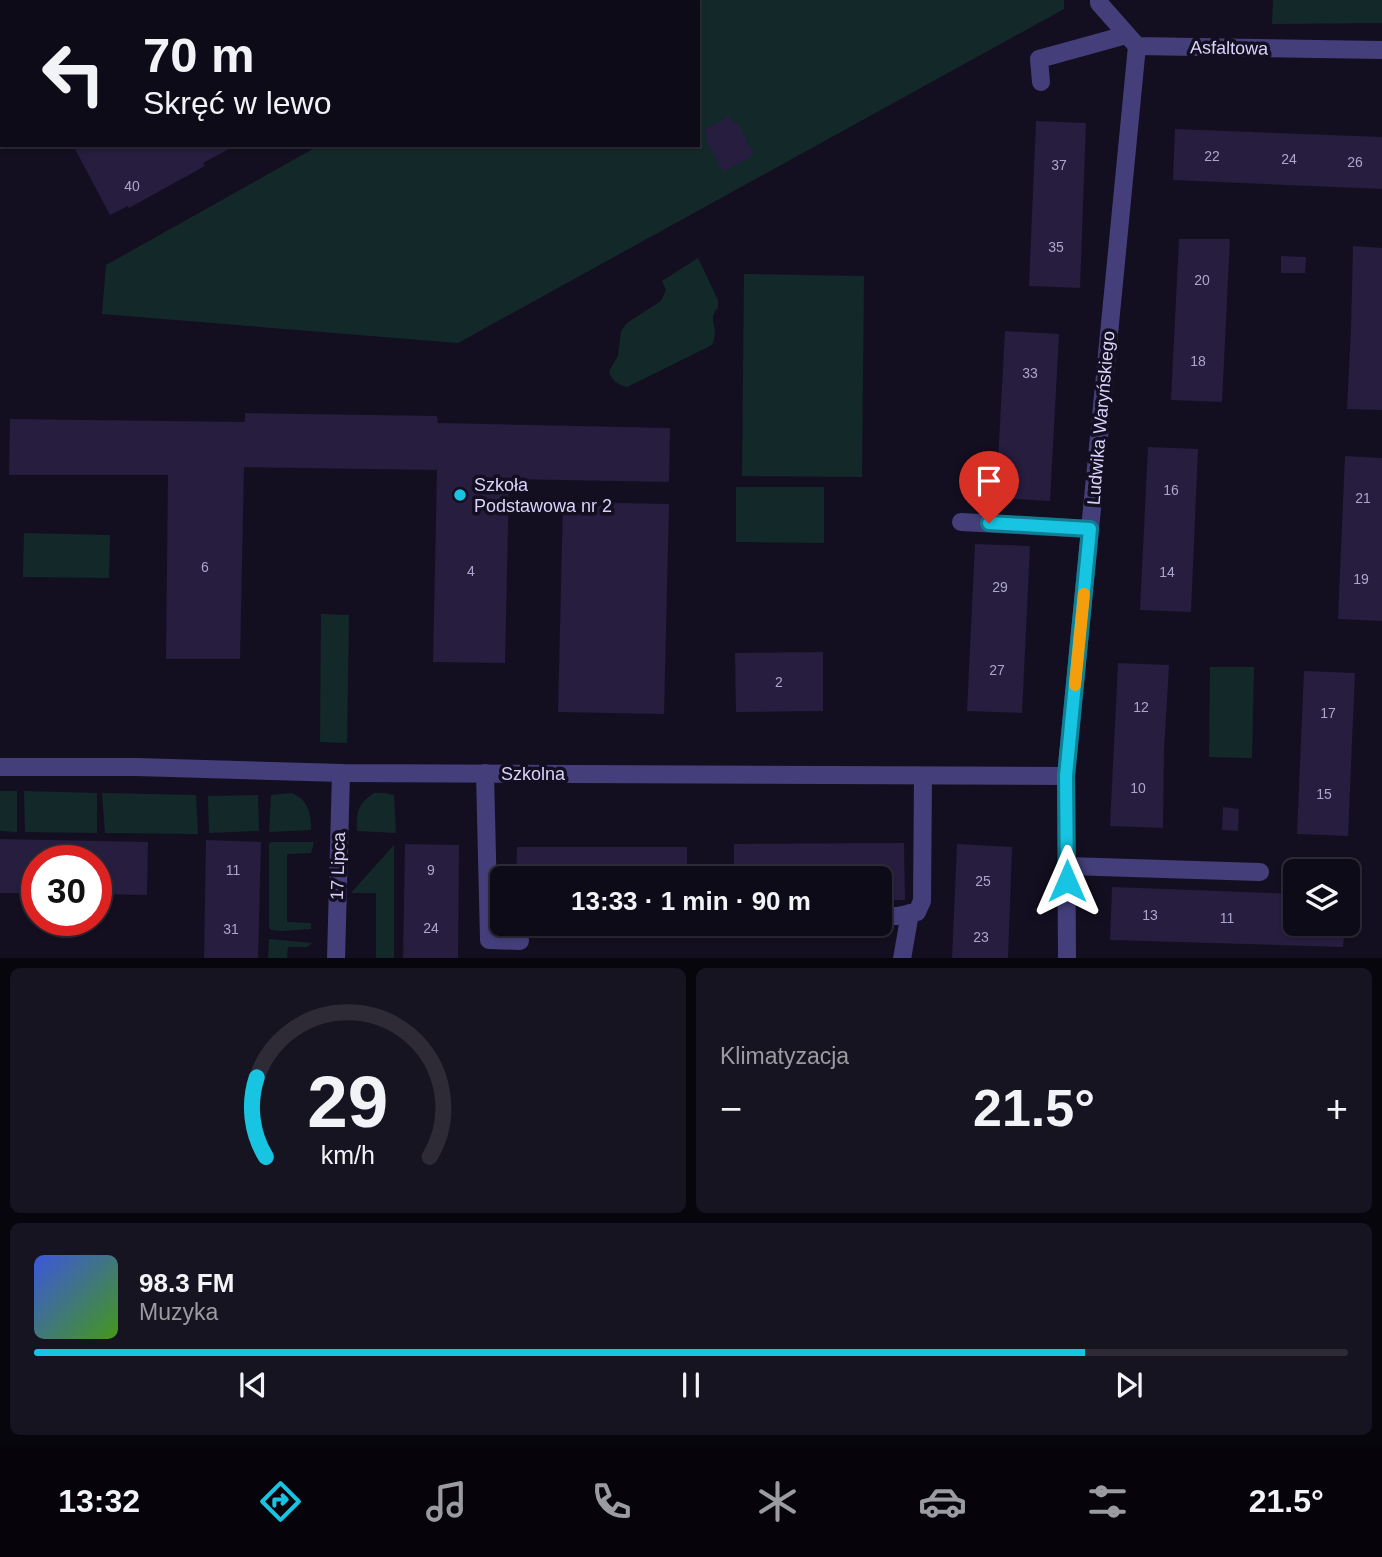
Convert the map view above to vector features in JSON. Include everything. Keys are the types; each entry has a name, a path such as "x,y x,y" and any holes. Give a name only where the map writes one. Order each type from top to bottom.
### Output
{"street":[{"path":"1099,0 1132,41"},
{"name":"Asfaltowa","path":"1041,82 1040,59 1132,41 1382,50"},
{"name":"Ludwika Waryńskiego","path":"1067,958 1066,776 1132,41"},
{"path":"961,522 1090,529"},
{"name":"Szkolna","path":"0,767 136,767 341,773 1066,776"},
{"name":"17 Lipca","path":"336,958 341,773"},
{"path":"485,773 489,940 520,941"},
{"path":"892,916 917,912 922,901 923,776"},
{"path":"1066,866 1260,872"},
{"path":"902,958 910,913"}],"green space":[{"path":"700,0 1064,0 1064,9 458,343 102,314 106,265 316,147 700,147"},
{"path":"1273,0 1382,0 1382,23 1272,24"},
{"path":"698,258 718,300 718,308 713,317 715,334 712,345 627,387 618,383 609,371 618,356 621,331 627,323 661,301 666,290 662,281"},
{"path":"744,274 864,276 862,477 742,476"},
{"path":"736,487 824,487 824,543 736,542"},
{"path":"24,533 110,535 109,578 23,577"},
{"path":"321,614 349,615 347,743 320,742"},
{"path":"1210,667 1254,667 1252,758 1209,757"},
{"path":"0,791 17,791 17,832 0,831"},
{"path":"24,791 97,793 97,833 25,832"},
{"path":"102,793 196,795 198,834 105,833"},
{"path":"291,793 305,803 311,830 269,832 271,795"},
{"path":"374,793 394,795 396,833 357,831 359,809"},
{"path":"258,795 259,831 209,833 208,796"},
{"path":"271,842 314,842 311,853 287,854 287,922 311,923 311,929 282,931 271,930 269,927"},
{"path":"394,845 394,958 376,958 376,893 351,893"},
{"path":"269,939 312,943 307,947 288,947 287,958 268,958"}],"building":[{"path":"729,116 734,124 737,122 754,155 723,172 705,138 708,137 704,130"},
{"path":"1036,121 1086,123 1080,288 1029,286"},
{"path":"1175,129 1382,137 1382,189 1173,180"},
{"path":"232,147 203,163 205,166 129,208 128,206 110,215 75,149"},
{"path":"1179,239 1230,239 1222,402 1171,400"},
{"path":"1353,246 1382,248 1382,410 1347,409"},
{"path":"1281,256 1306,257 1305,273 1281,273"},
{"path":"1005,331 1059,334 1050,501 996,498"},
{"path":"245,413 437,416 438,423 670,428 669,482 509,479 505,663 433,662 437,470 244,467 240,659 166,659 168,475 9,475 10,419 245,422"},
{"path":"1148,447 1198,449 1191,612 1140,610"},
{"path":"1345,456 1382,458 1382,621 1338,619"},
{"path":"563,502 669,504 664,714 558,712"},
{"path":"975,544 1030,546 1022,713 967,711"},
{"path":"823,652 823,711 736,712 735,653"},
{"path":"1118,663 1169,665 1163,828 1110,826"},
{"path":"1304,671 1355,673 1348,836 1297,834"},
{"path":"1223,807 1239,809 1238,831 1222,830"},
{"path":"0,839 148,842 147,895 112,894 112,845 21,845 21,893 0,893"},
{"path":"206,840 261,842 258,958 204,958"},
{"path":"904,843 905,900 892,900 892,866 734,866 734,844"},
{"path":"405,844 459,845 458,958 403,958"},
{"path":"957,844 1012,847 1008,958 952,958"},
{"path":"517,847 687,847 687,866 516,866"},
{"path":"1112,887 1283,894 1283,936 1344,936 1343,947 1110,940"}],"slow traffic":[{"path":"1075,685 1084,594"}],"place":[{"name":"Szkoła Podstawowa nr 2","path":"460,495"}],"route":[{"path":"989,523 1090,529 1066,776 1067,881"}]}
